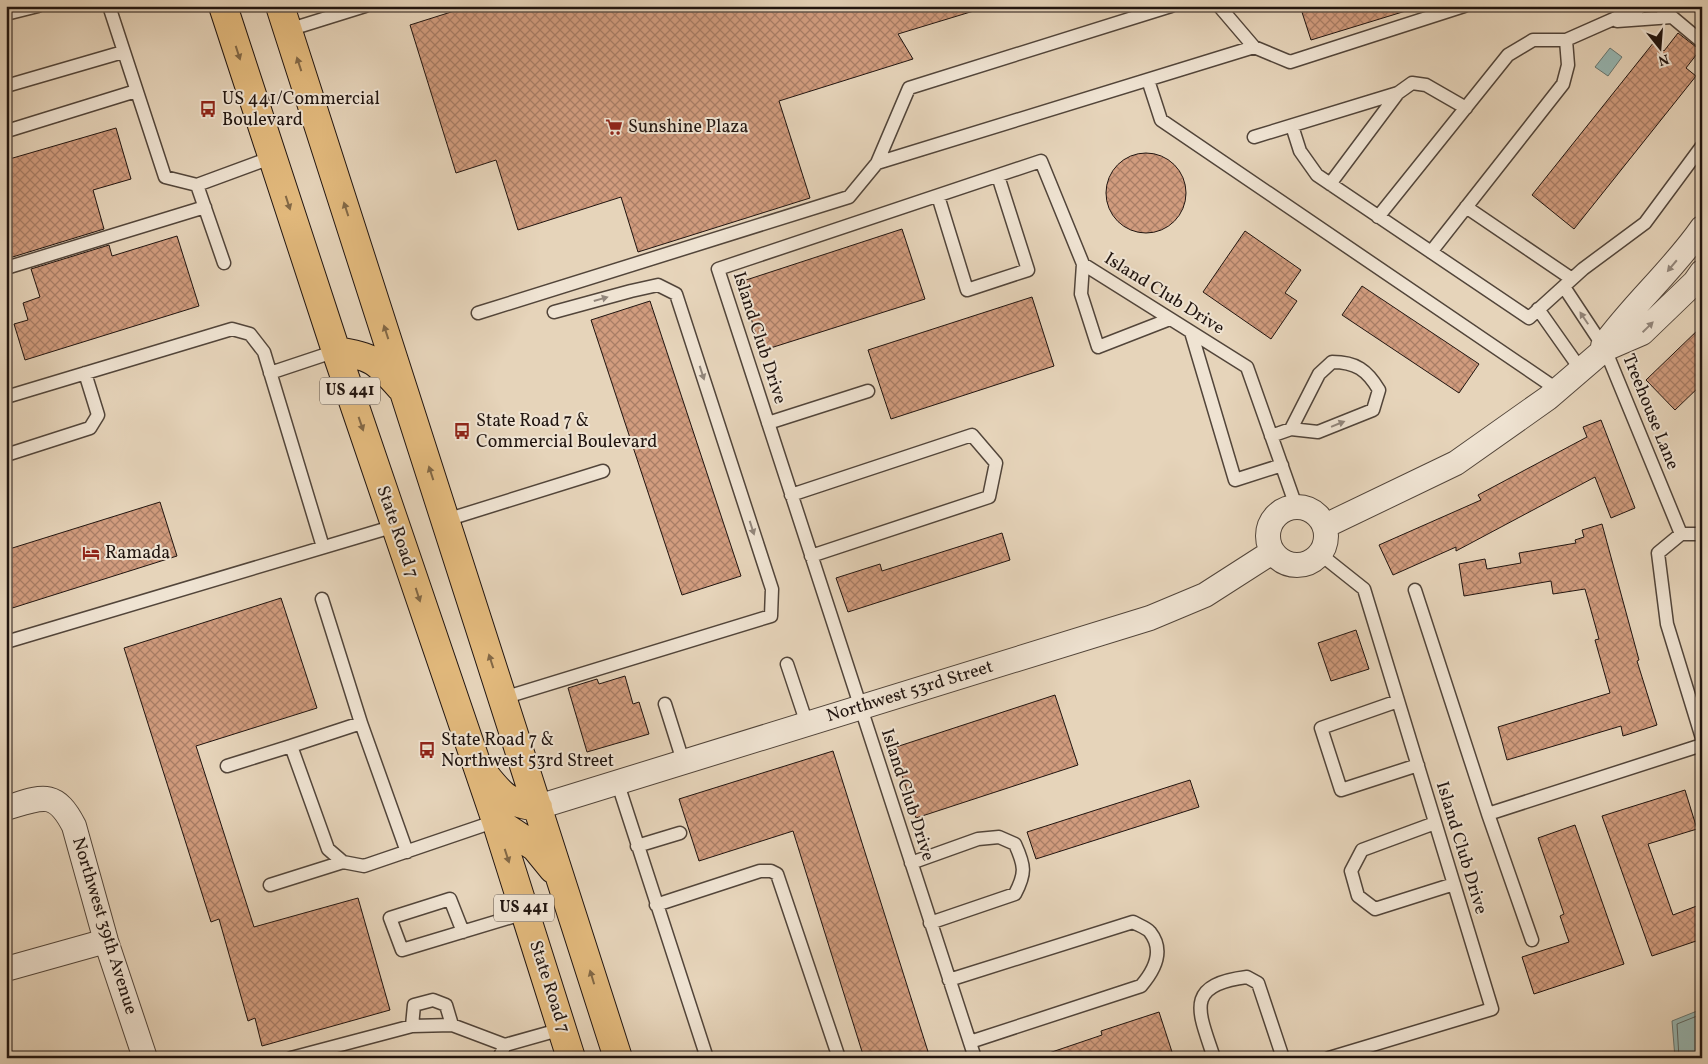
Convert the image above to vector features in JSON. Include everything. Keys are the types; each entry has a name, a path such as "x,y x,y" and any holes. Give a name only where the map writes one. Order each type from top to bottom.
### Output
{"main road":[{"name":"State Road 7","path":"223,6 336,351 496,821 571,1058"},
{"name":"US 441","path":"284,18 618,1058"},
{"path":"336,351 362,354 379,364 406,395"},
{"path":"474,760 498,791 517,804 538,807"},
{"path":"496,821 535,847 562,880"}],"street":[{"path":"1324,526 1456,464 1558,390 1604,348 1625,316 1654,288 1702,228"},
{"path":"1604,348 1642,333 1702,272"},
{"path":"1296,506 1312,510 1324,526 1325,546 1320,554 1312,561 1298,566 1279,559 1272,552 1268,543 1268,532 1271,522 1282,511 1296,506"},
{"name":"Northwest 53rd Street","path":"538,807 617,781 1150,618 1205,595 1272,552"},
{"name":"Northwest 39th Avenue","path":"6,808 32,800 54,800 65,809 74,826 106,941 145,1058"},
{"path":"6,969 106,941"}],"lane":[{"path":"6,14 38,6"},
{"path":"109,6 164,177 197,185 273,157"},
{"path":"284,18 364,6"},
{"path":"478,313 849,197 877,163 909,88 1171,6"},
{"path":"1219,6 1254,46 1290,62 1464,6"},
{"path":"1378,217 1508,56 1533,40 1566,40 1643,6"},
{"path":"1659,6 1702,42"},
{"path":"1604,22 1672,17"},
{"path":"1431,252 1563,84 1568,65 1566,40"},
{"path":"877,163 1254,46"},
{"path":"6,86 124,52"},
{"path":"1148,80 1161,120 1558,390"},
{"path":"1330,184 1398,93 1412,83 1426,85 1466,108"},
{"path":"6,127 10,130 136,91"},
{"path":"1254,137 1398,93"},
{"path":"1292,126 1300,152 1317,175 1529,318 1568,283 1645,224 1702,146"},
{"name":"Island Club Drive","path":"975,1058 718,269 1041,161 1083,264 1247,367 1296,506"},
{"path":"938,196 967,290 1028,270 998,176"},
{"path":"197,185 224,263"},
{"path":"6,268 205,207"},
{"path":"1466,207 1568,283"},
{"path":"1083,264 1081,294 1098,347 1170,319"},
{"name":"Treehouse Lane","path":"1568,283 1604,348 1681,534"},
{"path":"503,698 771,616 772,589 676,294 658,285 554,312"},
{"path":"1538,309 1581,370"},
{"path":"6,397 232,329 250,334 264,352 323,547"},
{"path":"1190,332 1235,480 1282,465"},
{"path":"270,373 336,351"},
{"path":"1271,436 1291,429 1318,432 1373,410 1379,390 1370,374 1348,362 1332,362 1319,374 1291,429"},
{"path":"6,455 90,428 98,415 85,373"},
{"path":"768,423 868,391"},
{"path":"791,495 972,435 996,463 988,497 810,556"},
{"path":"446,520 603,470"},
{"path":"6,642 395,526"},
{"path":"1702,534 1681,534 1658,552 1667,624 1702,738"},
{"name":"Island Club Drive","path":"1320,554 1364,589 1492,1009 1329,1058"},
{"path":"1415,590 1488,814 1532,940"},
{"path":"322,599 361,723 407,852"},
{"path":"787,664 807,724"},
{"path":"1398,701 1321,728 1341,790 1418,765"},
{"path":"665,704 682,761"},
{"path":"227,766 361,723"},
{"path":"1488,814 1702,745"},
{"path":"291,746 328,849 343,862"},
{"path":"617,781 707,1058"},
{"path":"270,885 343,862 364,866 496,821"},
{"path":"1435,823 1362,850 1351,871 1358,896 1375,909 1454,884"},
{"path":"637,846 680,833"},
{"path":"911,863 978,839 1000,837 1015,844 1023,861 1024,877 1015,894 930,923"},
{"path":"656,905 760,871 771,871 777,874 839,1058"},
{"path":"463,932 450,899 390,918 402,950 463,932 525,913"},
{"path":"949,980 1133,922 1150,932 1158,952 1153,972 1141,986 970,1042"},
{"path":"1214,1058 1200,1013 1203,996 1212,985 1246,977 1258,983 1283,1058"},
{"path":"412,1026 414,1005 433,1000 446,1006 452,1025"},
{"path":"291,1058 412,1026 452,1025 505,1045 562,1029"},
{"path":"499,1058 505,1045"}],"water":[{"path":"1610,48 1622,57 1608,76 1595,67"},
{"path":"1702,1009 1702,1058 1675,1058 1672,1021"}],"building":[{"name":"Sunshine Plaza","path":"470,6 976,6 977,10 898,34 913,59 779,101 810,198 638,252 621,197 518,230 496,160 456,173 410,25"},
{"path":"1300,6 1408,6 1409,10 1311,40"},
{"path":"1678,33 1700,50 1686,68 1696,76 1574,229 1532,195 1654,42 1664,51"},
{"path":"116,128 131,179 93,190 104,229 6,259 6,160"},
{"path":"1146,153 1161,156 1174,165 1183,178 1186,193 1183,208 1174,221 1161,230 1146,233 1131,230 1118,221 1109,208 1106,193 1109,178 1118,165 1131,156"},
{"path":"902,229 925,299 761,351 740,282"},
{"path":"1245,231 1301,270 1285,293 1297,301 1271,339 1203,292"},
{"path":"177,236 199,306 25,360 14,324 28,320 23,303 40,297 31,269 109,245 112,256"},
{"path":"1362,286 1479,364 1459,393 1342,315"},
{"path":"1032,297 1054,366 891,419 868,350"},
{"path":"650,301 741,576 682,595 591,320"},
{"path":"1702,326 1702,384 1675,410 1646,380"},
{"path":"1601,420 1635,508 1611,518 1595,477 1456,551 1456,547 1393,575 1379,545 1481,500 1478,495 1587,437 1583,427"},
{"name":"Ramada","path":"160,502 177,556 6,610 6,550"},
{"path":"1602,524 1639,660 1637,661 1657,725 1623,736 1621,726 1507,760 1498,727 1610,693 1595,640 1599,639 1585,589 1553,594 1551,581 1464,596 1459,564 1485,559 1487,569 1521,563 1519,553 1576,543 1575,540 1584,537 1582,530"},
{"path":"1002,533 1010,560 848,612 836,578 880,564 882,571"},
{"path":"281,598 317,708 196,746 254,927 358,898 390,1010 262,1046 255,1018 248,1021 219,919 211,922 124,648"},
{"path":"1356,630 1369,669 1331,681 1318,643"},
{"path":"625,676 633,704 639,702 649,734 587,752 568,688 597,679 599,684"},
{"path":"1055,695 1078,765 916,818 893,748"},
{"path":"833,751 930,1058 864,1058 793,831 699,861 679,799"},
{"path":"1190,780 1199,807 1036,859 1027,832"},
{"path":"1685,790 1697,829 1648,844 1673,915 1702,904 1702,939 1652,956 1602,816"},
{"path":"1575,825 1624,964 1534,994 1522,957 1569,942 1560,916 1564,914 1538,838"},
{"path":"1159,1012 1174,1058 1044,1058 1043,1055 1102,1035 1101,1031"}],"place":[{"name":"US 441/Commercial Boulevard","path":"208,109"},
{"name":"Sunshine Plaza","path":"614,127"},
{"name":"State Road 7 & Commercial Boulevard","path":"462,431"},
{"name":"Ramada","path":"91,553"},
{"name":"State Road 7 & Northwest 53rd Street","path":"427,750"}]}
